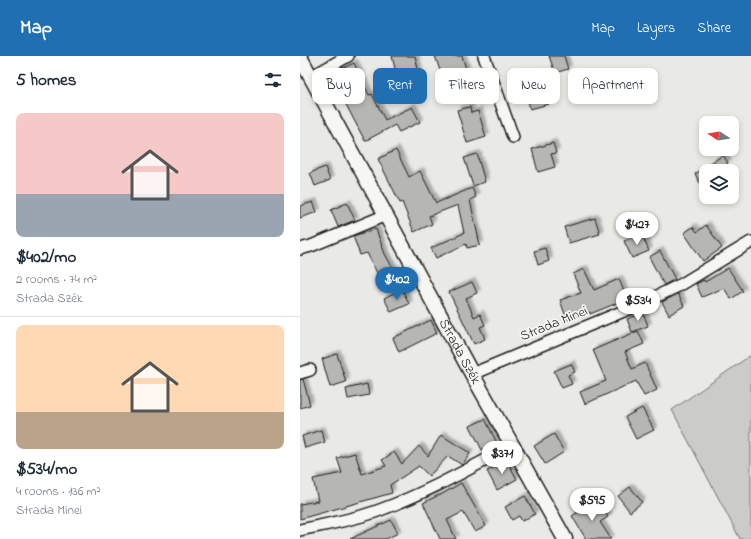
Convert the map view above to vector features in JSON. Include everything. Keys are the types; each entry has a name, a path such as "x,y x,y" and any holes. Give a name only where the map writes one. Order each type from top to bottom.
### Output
{"street":[{"path":"311,77 348,56"},
{"path":"484,56 513,137"},
{"name":"Strada Szék","path":"300,57 472,374 565,539"},
{"path":"300,249 386,215"},
{"name":"Strada Minei","path":"472,374 643,303 682,284 751,242"},
{"path":"300,530 345,520 412,498 512,446"}],"shaded area":[{"path":"751,355 751,539 740,539 672,410"}],"building":[{"path":"392,56 415,56 418,68 395,68"},
{"path":"435,56 462,56 466,68 439,68"},
{"path":"549,56 564,56 568,69 560,71 560,68 553,68"},
{"path":"354,63 356,68 344,68"},
{"path":"365,86 369,95 372,94 373,104 377,104 385,120 412,107 420,122 399,132 395,125 365,141 346,104 365,104"},
{"path":"529,104 549,104 530,109"},
{"path":"470,107 471,113 478,111 486,137 467,143 457,110"},
{"path":"553,143 556,153 551,154 555,167 538,172 532,149"},
{"path":"396,150 409,177 420,171 436,203 472,188 476,197 470,200 480,245 467,248 466,244 436,258 431,248 464,233 458,205 429,216 432,224 414,232 402,202 400,203 378,159"},
{"path":"477,154 485,182 473,186 464,158"},
{"path":"722,156 724,156 728,163 727,164 710,164"},
{"path":"325,167 330,180 315,186 310,173"},
{"path":"699,171 699,181 695,174"},
{"path":"313,202 317,212 300,218 300,206"},
{"path":"347,203 355,220 338,227 331,210"},
{"path":"595,218 600,234 569,243 564,227"},
{"path":"706,225 722,248 703,261 684,233 693,227 697,232"},
{"path":"376,229 385,254 395,272 380,279 367,253 360,255 353,236"},
{"path":"641,233 649,251 632,258 624,241"},
{"path":"545,248 549,261 538,265 534,251"},
{"path":"660,251 675,279 664,285 649,257"},
{"path":"728,268 743,291 731,299 724,288 702,297 696,284 704,280 705,282"},
{"path":"584,269 594,290 619,279 627,299 590,314 590,312 567,320 560,300 581,293 573,274"},
{"path":"472,282 477,293 466,298 474,317 480,314 485,325 480,327 485,339 474,344 449,292"},
{"path":"402,289 409,304 391,312 384,298"},
{"path":"678,294 684,306 669,315 662,302"},
{"path":"643,313 648,326 632,332 627,319"},
{"path":"431,320 437,333 399,352 393,338"},
{"path":"638,331 644,344 625,352 632,369 645,363 657,390 644,396 636,381 585,404 580,392 606,381 593,350"},
{"path":"337,354 346,382 330,387 322,359"},
{"path":"571,364 575,372 568,375 572,384 562,388 554,371"},
{"path":"303,379 310,405 300,408 300,380"},
{"path":"367,384 369,395 348,399 346,389"},
{"path":"642,408 654,430 636,439 625,417"},
{"path":"485,419 497,443 482,450 470,426"},
{"path":"321,430 325,442 305,448 302,436"},
{"path":"554,434 564,452 545,464 534,446"},
{"path":"441,435 470,453 462,465 448,456 429,476 419,466 390,485 392,493 300,519 300,504 318,501 313,479 342,473 337,458 355,453 362,474 386,466 382,460 394,452 402,464 419,446 428,456"},
{"path":"507,461 517,479 497,490 487,471"},
{"path":"461,483 486,526 475,532 463,512 447,520 456,539 440,539 423,503 439,496"},
{"path":"630,487 642,502 630,512 618,496"},
{"path":"525,496 535,514 522,521 519,516 512,520 505,507"},
{"path":"597,500 608,517 600,522 611,539 586,539 572,516"},
{"path":"391,520 398,533 386,539 350,539"}]}
